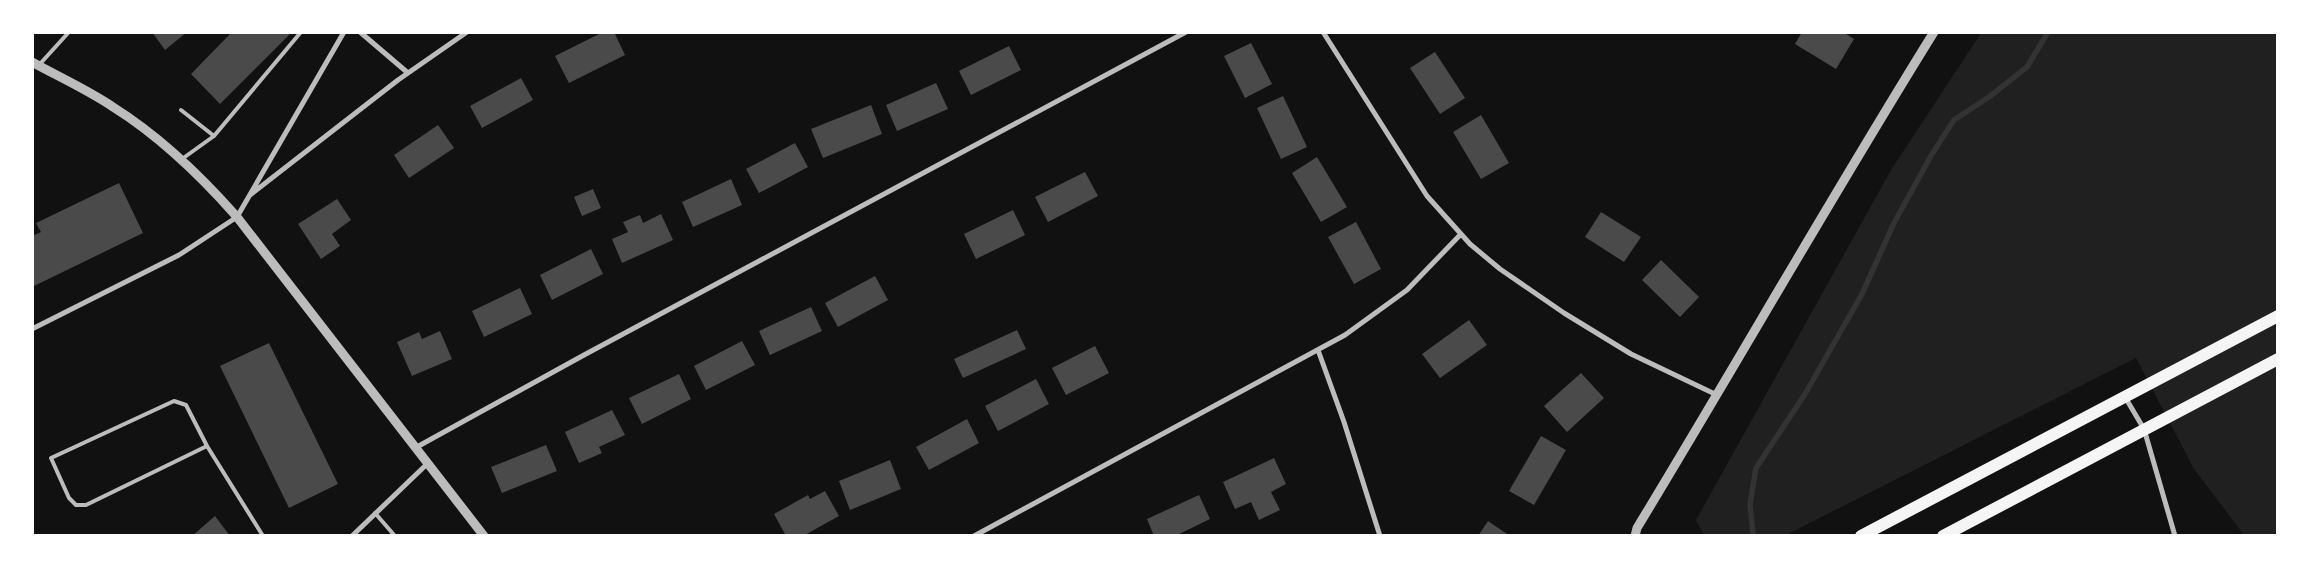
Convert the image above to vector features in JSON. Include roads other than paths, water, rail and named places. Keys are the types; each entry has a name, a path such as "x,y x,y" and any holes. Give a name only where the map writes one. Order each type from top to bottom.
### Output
{"main road":[{"path":"1861,536 2278,316"},
{"path":"1943,536 2278,359"}],"street":[{"path":"32,329 179,255 237,217 344,32"},
{"path":"360,32 408,73"},
{"path":"248,197 408,73 467,32"},
{"path":"415,448 601,345 1186,32"},
{"path":"1323,32 1428,196 1460,235 1500,270 1631,354 1718,395"},
{"path":"1635,536 1637,528 1718,395 1824,211 1934,32"},
{"path":"36,63 112,106 148,130 211,187 237,217 484,536"},
{"path":"974,536 1345,336 1407,290 1460,235"},
{"path":"1318,350 1344,422 1380,536"},
{"path":"2125,396 2144,429 2175,536"},
{"path":"352,536 427,464"}],"lane":[{"path":"36,63 69,32"},
{"path":"182,159 214,136 301,32"},
{"path":"181,110 214,136"},
{"path":"207,446 86,505 76,504 69,498 51,458 174,401 186,405 207,446 263,536"},
{"path":"375,513 395,536"}],"waterway":[{"path":"1753,534 1750,504 1756,468 1805,394 1862,294 1894,223 1932,154 1954,120 1989,97 2027,67 2048,32"}]}
